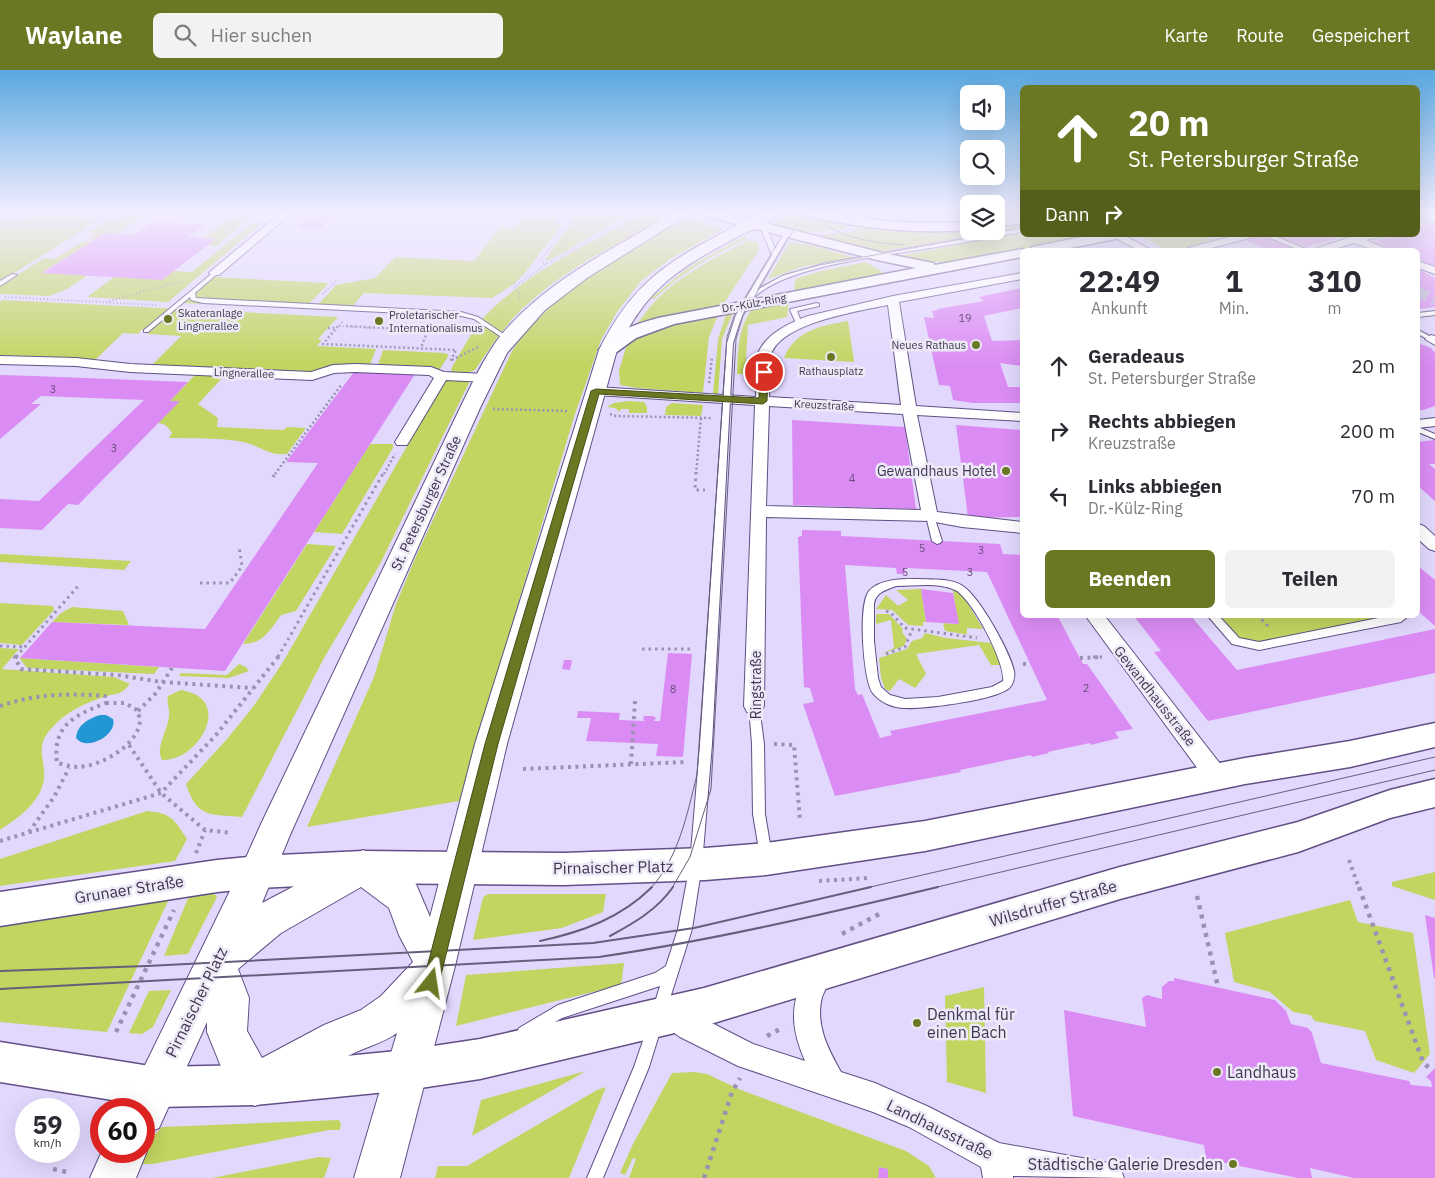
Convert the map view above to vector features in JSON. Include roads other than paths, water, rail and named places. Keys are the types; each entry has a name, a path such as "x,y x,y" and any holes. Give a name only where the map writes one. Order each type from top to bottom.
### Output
{"main road":[{"name":"St. Petersburger Straße","path":"258,872 273,835 470,408 486,378 508,339 539,306 581,274 600,263"},
{"path":"377,1178 436,966 491,744 608,350 622,320 648,288 680,263"},
{"name":"Dr.-Külz-Ring","path":"910,263 921,265 966,264"},
{"name":"Dr.-Külz-Ring","path":"608,350 624,337 648,326 746,303 973,263"},
{"path":"766,859 925,836 1217,777 1350,754 1435,735"},
{"name":"Wilsdruffer Straße","path":"664,1016 1120,883 1298,837 1390,804 1435,793"},
{"name":"Pirnaischer Platz","path":"151,1098 258,872 363,867 564,869 696,864 766,859"},
{"path":"255,1085 241,1064 227,1032 229,998 216,962 268,920 363,867 403,897 412,922 436,966"},
{"name":"Grunaer Straße","path":"0,908 217,876 258,872"},
{"path":"255,1085 338,1039 372,1026 394,1010 436,966"},
{"path":"155,1099 255,1085 407,1070 480,1059 664,1016"},
{"path":"0,1062 142,1098"},
{"path":"112,1178 119,1163"}],"street":[{"path":"215,273 227,263"},
{"path":"1420,265 1435,271"},
{"path":"763,401 764,356 769,345 799,324 831,314 893,300 1020,276"},
{"path":"893,300 908,410 930,516"},
{"name":"Lingnerallee","path":"0,360 76,362 130,368 312,376 333,369 355,368 431,371 442,376 486,378"},
{"path":"402,442 442,376"},
{"name":"Kreuzstraße","path":"593,401 727,399 1020,418"},
{"name":"Ringstraße","path":"754,706 758,511 763,401"},
{"path":"1427,434 1435,422"},
{"path":"758,511 930,516 962,522 1020,528"},
{"path":"1420,532 1435,545"},
{"name":"Gewandhausstraße","path":"1096,618 1217,777"},
{"path":"821,971 809,996 805,1021 814,1051 832,1084"},
{"name":"Landhausstraße","path":"664,1016 748,1056 875,1098 920,1117 996,1168 1109,1178"}],"lane":[{"path":"595,1178 664,1016 673,970 684,929 696,864 706,744 730,343 739,315 769,263"},
{"path":"746,303 757,292 794,274 840,263"},
{"path":"146,331 215,273"},
{"path":"0,284 14,275"},
{"path":"192,292 193,298 203,301 461,314 476,318 508,339"},
{"path":"799,324 793,310 817,305"},
{"path":"1420,315 1435,313"},
{"path":"1420,333 1433,340"},
{"path":"930,516 937,541"},
{"path":"896,583 958,587 965,592 995,640 1008,664 1007,673 1010,678 1007,683 997,690 967,697 910,704 896,703 883,696 874,684 868,610 871,596 880,588 896,583"},
{"path":"1215,618 1236,641 1259,646 1401,618"},
{"name":"Ringstraße","path":"754,706 758,744 759,814 766,859"},
{"path":"480,1059 558,1012 659,979 673,970"}],"water":[{"path":"100,715 106,715 113,719 111,731 106,736 100,740 87,743 81,742 76,738 78,729 84,723"}],"tunnel":[{"path":"1420,293 1435,301"}],"tram line":[{"path":"651,888 669,863 675,849 697,775 727,337 734,316 766,263"},
{"path":"760,287 774,263"},
{"path":"760,287 785,274 833,263"},
{"path":"672,888 690,857 711,789 736,339 743,316 760,287"},
{"path":"866,888 1435,757"},
{"path":"933,888 1435,770"},
{"path":"610,936 636,921 660,903 673,887"},
{"path":"0,971 147,966 593,943 694,928 871,887"},
{"path":"0,989 599,957 811,917 938,887"},
{"path":"540,941 571,933 600,922 627,907 651,888"}],"place":[{"name":"Skateranlage Lingnerallee","path":"168,319"},
{"name":"Proletarischer Internationalismus","path":"379,321"},
{"name":"Neues Rathaus","path":"976,345"},
{"name":"Rathausplatz","path":"831,357"},
{"name":"Gewandhaus Hotel","path":"1006,471"},
{"name":"Denkmal für einen Bach","path":"917,1023"},
{"name":"Landhaus","path":"1217,1072"},
{"name":"Städtische Galerie Dresden","path":"1233,1164"}]}
